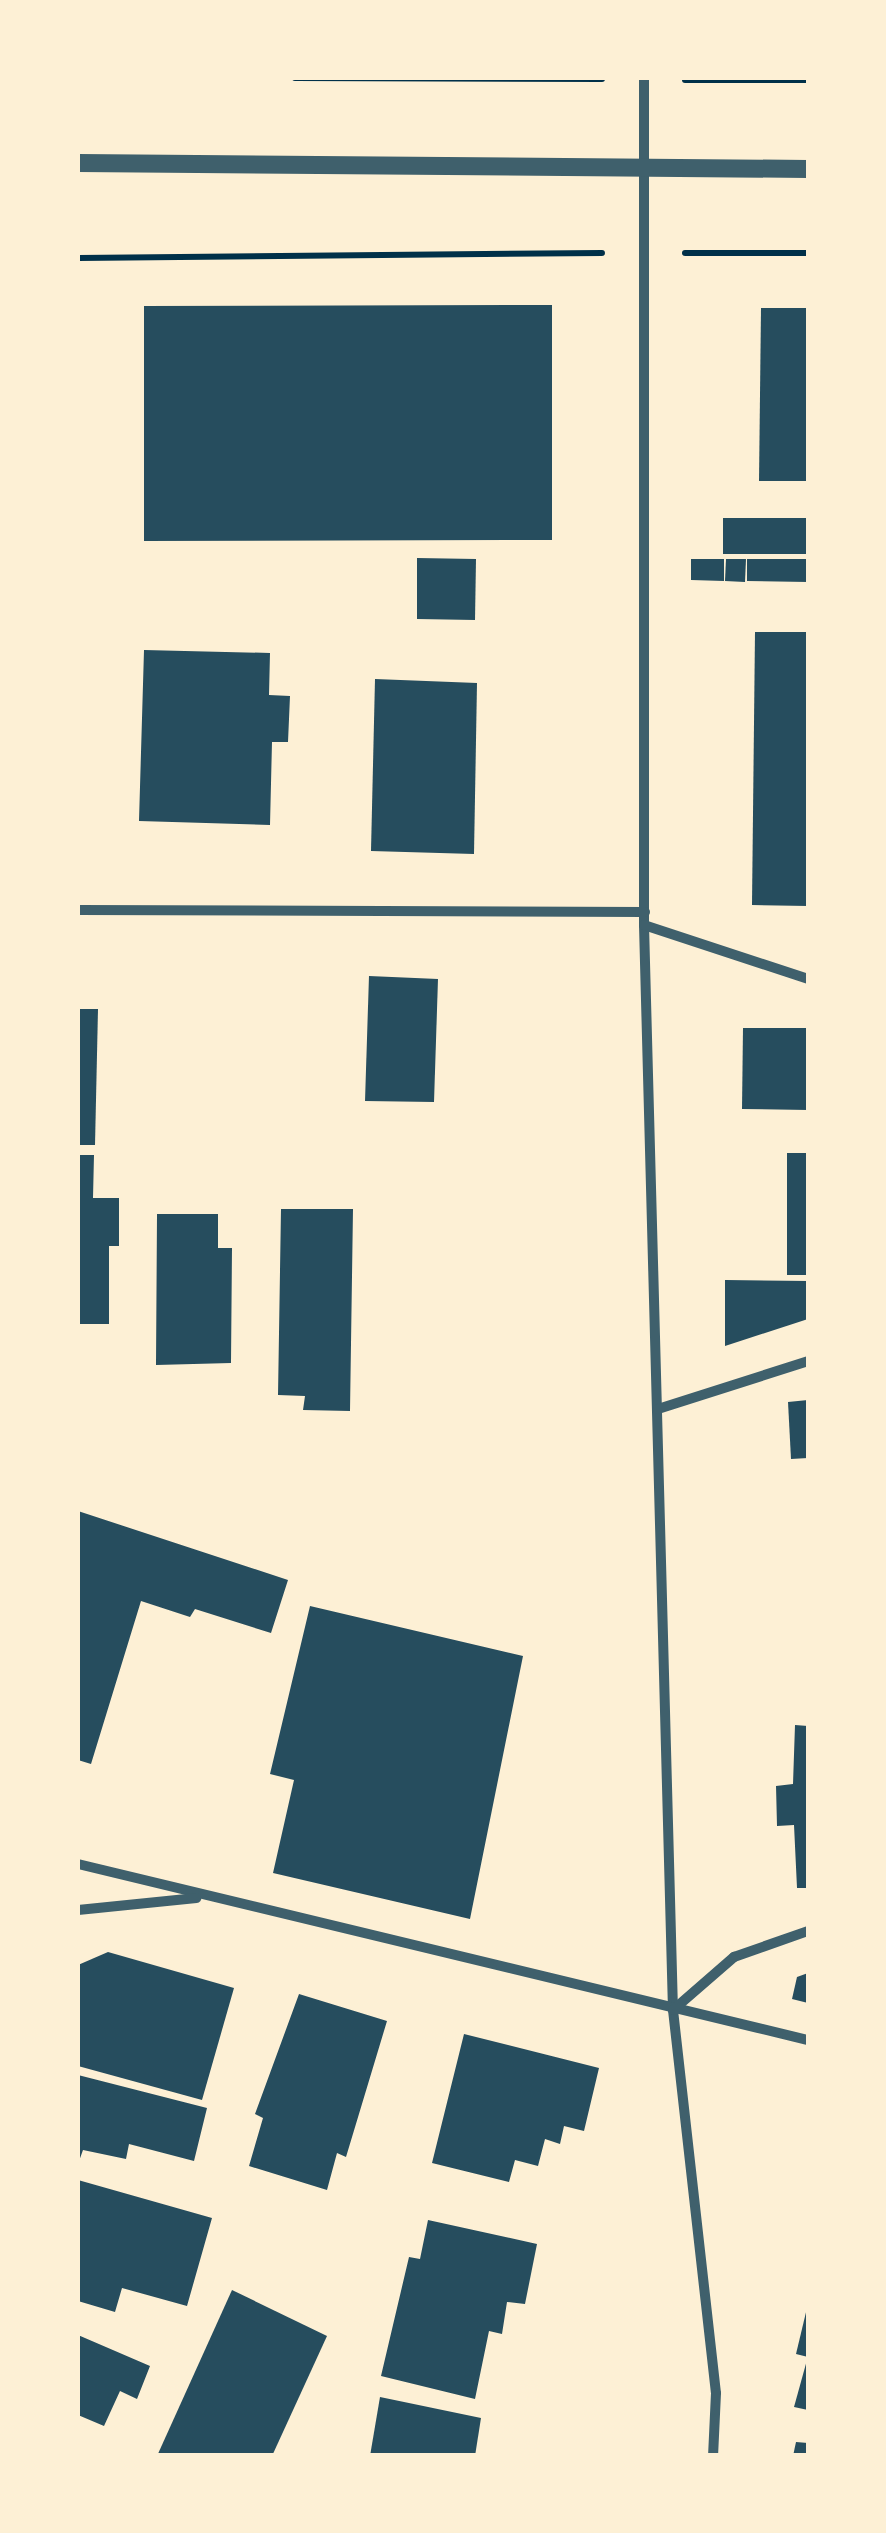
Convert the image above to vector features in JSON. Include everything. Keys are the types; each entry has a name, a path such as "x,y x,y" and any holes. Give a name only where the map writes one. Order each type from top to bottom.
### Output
{"street":[{"path":"644,79 644,925 674,2010 716,2393 713,2456"},
{"path":"78,163 808,169"},
{"path":"78,910 644,912"},
{"path":"644,925 808,979"},
{"path":"658,1409 808,1361"},
{"path":"78,1864 808,2040"},
{"path":"78,1910 207,1897"},
{"path":"674,2010 734,1957 808,1931"}],"path":[{"path":"296,78 808,80"},
{"path":"78,258 808,253"}],"building":[{"path":"552,305 552,540 144,541 144,306"},
{"path":"761,308 808,308 808,481 759,481"},
{"path":"723,518 808,518 808,554 723,554"},
{"path":"417,558 476,559 475,620 417,619"},
{"path":"691,559 724,559 724,581 691,580"},
{"path":"726,559 746,559 745,582 725,581"},
{"path":"747,559 808,559 808,582 747,581"},
{"path":"755,632 808,632 808,906 752,905"},
{"path":"144,650 270,653 269,695 290,696 288,742 272,742 270,825 139,821"},
{"path":"375,679 477,683 474,854 371,851"},
{"path":"369,976 438,979 434,1102 365,1101"},
{"path":"78,1009 98,1009 95,1145 78,1145"},
{"path":"743,1028 808,1028 808,1110 742,1109"},
{"path":"787,1153 808,1153 808,1275 787,1275"},
{"path":"78,1155 94,1155 93,1198 119,1198 119,1246 109,1246 109,1324 78,1324"},
{"path":"281,1209 353,1209 350,1411 303,1410 305,1396 278,1395"},
{"path":"157,1214 218,1214 218,1248 232,1248 231,1363 156,1365"},
{"path":"725,1280 808,1281 808,1319 725,1346"},
{"path":"808,1400 808,1458 791,1459 788,1402"},
{"path":"78,1511 288,1580 271,1633 195,1609 190,1617 141,1601 91,1764 78,1760"},
{"path":"310,1606 523,1656 470,1919 273,1873 294,1780 270,1774"},
{"path":"795,1725 808,1726 808,1888 797,1888 794,1825 777,1826 776,1786 793,1784"},
{"path":"108,1952 234,1988 202,2100 78,2066 78,1965"},
{"path":"808,1973 808,2003 792,1999 797,1977"},
{"path":"299,1994 387,2021 346,2157 337,2153 327,2190 249,2166 263,2118 255,2114"},
{"path":"464,2034 599,2068 584,2131 564,2126 560,2144 545,2139 538,2166 515,2160 509,2182 432,2163"},
{"path":"78,2075 207,2108 194,2161 129,2144 126,2159 83,2150 78,2164"},
{"path":"78,2180 212,2218 187,2306 122,2288 115,2312 78,2301"},
{"path":"428,2220 537,2244 525,2304 507,2302 502,2334 489,2331 475,2399 381,2376 409,2257 420,2259"},
{"path":"232,2290 327,2336 272,2456 157,2456"},
{"path":"808,2308 808,2357 796,2354"},
{"path":"78,2335 150,2366 137,2399 120,2391 104,2426 78,2415"},
{"path":"808,2360 808,2410 794,2407"},
{"path":"380,2397 481,2418 475,2456 370,2456"},
{"path":"796,2442 808,2443 808,2456 793,2456"}]}
